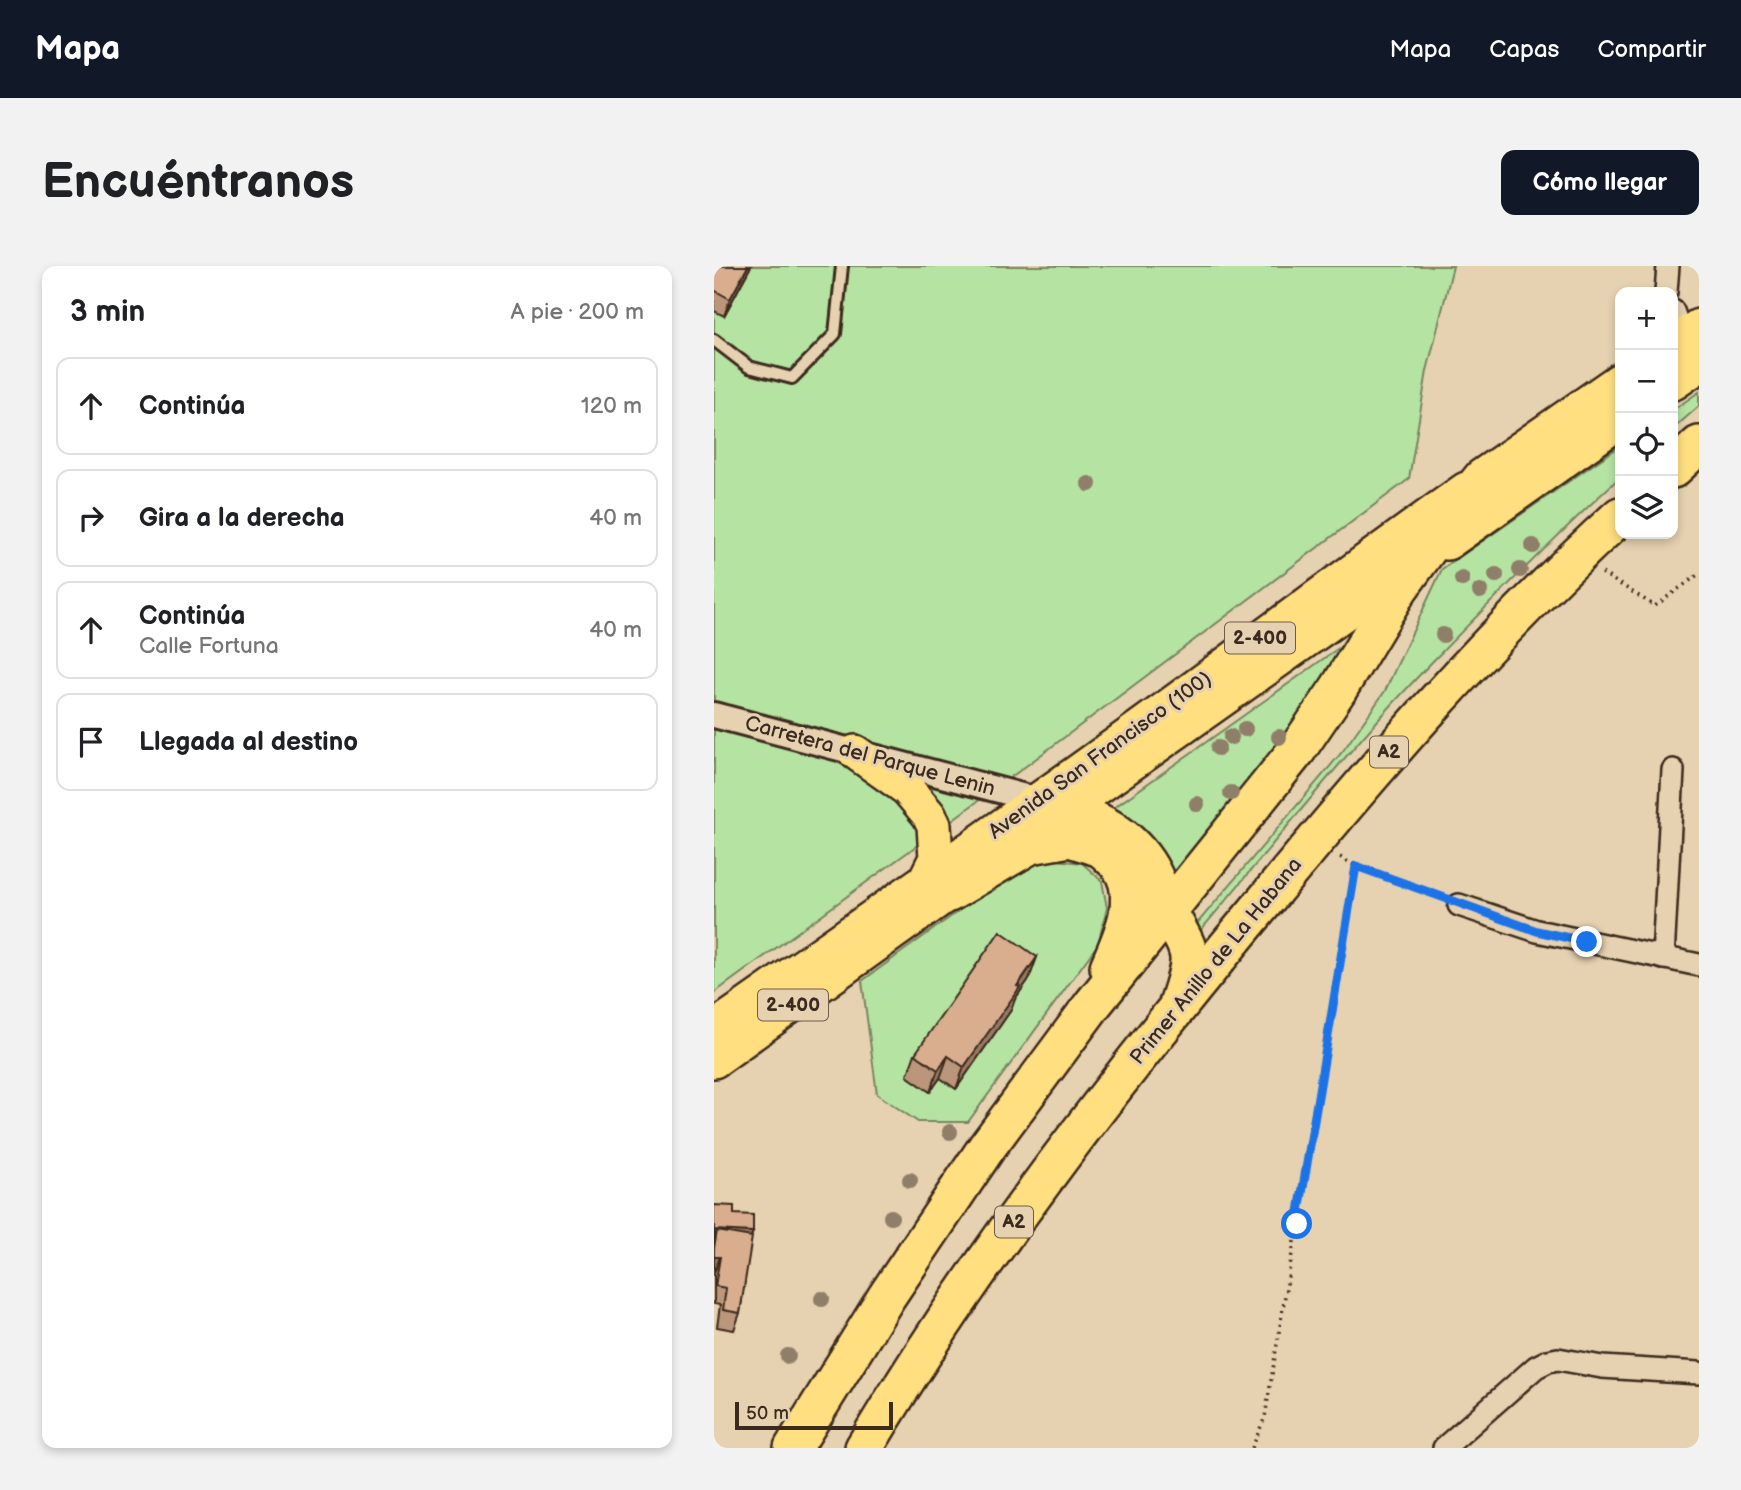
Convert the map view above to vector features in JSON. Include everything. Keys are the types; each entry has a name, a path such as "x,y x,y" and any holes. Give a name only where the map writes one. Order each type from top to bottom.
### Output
{"highway":[{"path":"1678,363 1685,337"},
{"path":"793,1448 887,1296 988,1147 1093,1004 1297,750 1418,562 1482,478 1615,385"},
{"name":"2-400","path":"1418,562 1615,423"},
{"path":"1678,464 1699,445"},
{"name":"Avenida San Francisco (100)","path":"1052,805 1163,710 1350,570 1482,478"},
{"name":"Primer Anillo de La Habana","path":"864,1448 968,1288 1031,1198 1178,1006 1316,838 1416,722 1492,641 1615,521"},
{"name":"Avenida San Francisco (100)","path":"714,1061 936,888 1052,805 1418,562"},
{"path":"855,752 907,789 929,815 934,825 936,888 1030,845 1070,838 1101,848"},
{"path":"1052,805 1101,848 1123,872 1128,884 1130,901 1126,921 1093,1004"},
{"path":"1052,805 1100,821 1125,838 1155,878 1167,911 1189,947 1189,971 1178,1006"},
{"name":"Avenida San Francisco (100)","path":"714,1028 936,888"}],"street":[{"path":"1666,287 1668,266"},
{"name":"Carretera del Parque Lenin","path":"714,715 1052,805"},
{"path":"1663,958 1673,770"},
{"path":"1459,905 1537,931 1699,965"},
{"path":"1444,1448 1536,1367 1548,1361 1558,1359 1602,1367 1699,1373"}],"lane":[{"path":"714,340 749,367 792,378 835,334 842,266"}],"path":[{"path":"1576,557 1655,606 1699,573"},
{"path":"1316,838 1335,854 1356,866 1459,905"},
{"path":"1252,1448 1265,1417 1356,866"}],"green space":[{"path":"714,266 1453,266 1427,371 1409,479 1022,769 714,993"},
{"path":"1699,392 1699,406 1678,425 1678,407"},
{"path":"1615,449 1615,482 1431,663 1340,764 1195,937 1189,933 1343,751 1385,691 1442,569"},
{"path":"1347,642 1298,724 1169,880 1105,814"},
{"path":"1047,859 1082,863 1102,881 1107,908 1098,944 968,1122 918,1122 877,1094 862,981 1011,873"}],"building":[{"path":"714,266 748,266 730,299 714,290"},
{"path":"1000,931 1037,957 1017,986 1020,987 964,1067 948,1056 938,1070 915,1054"},
{"path":"714,1205 734,1206 734,1214 753,1215 753,1232 714,1230"},
{"path":"717,1231 752,1237 740,1313 723,1310 726,1288 715,1286 720,1257 714,1257"}],"route":[{"path":"1297,1224 1356,866 1537,931 1587,942"}]}
